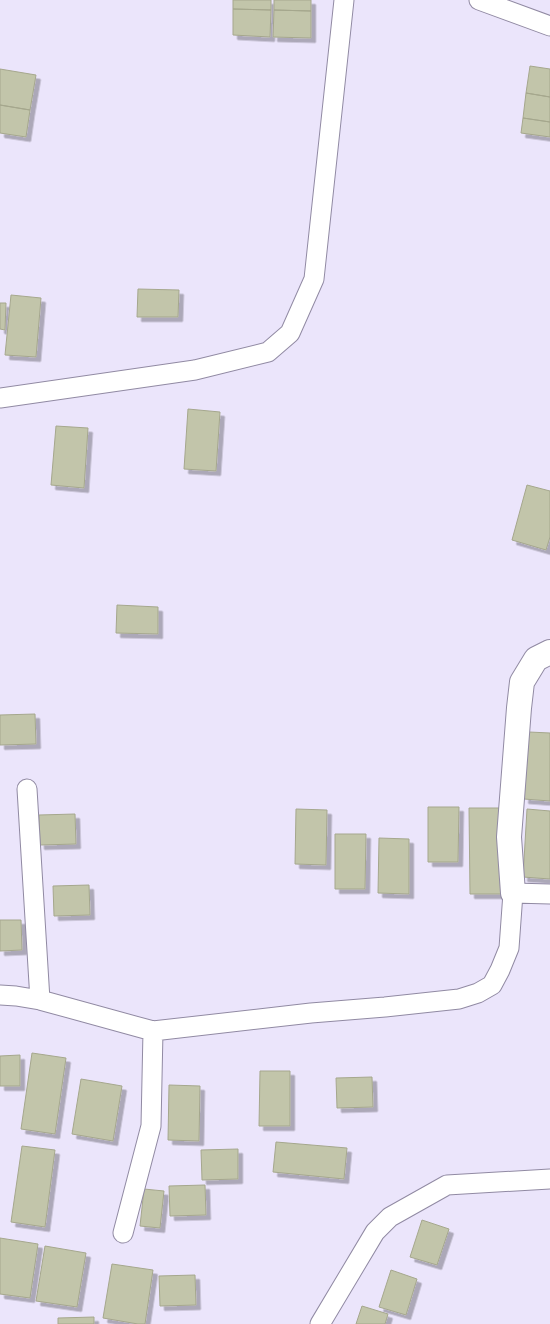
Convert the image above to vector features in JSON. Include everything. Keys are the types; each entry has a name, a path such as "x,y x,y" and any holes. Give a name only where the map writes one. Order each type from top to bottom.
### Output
{"street":[{"path":"0,398 195,370 268,352 290,333 314,279 344,0"},
{"path":"479,0 550,26"},
{"path":"0,995 40,1000 153,1032 311,1013 459,999 478,993 492,985 509,948 513,893 509,837 522,682 536,659 550,652"},
{"path":"26,789 40,1000"},
{"path":"513,893 550,894"},
{"path":"123,1233 151,1126 153,1032"},
{"path":"320,1324 375,1232 390,1217 447,1185 550,1179"}],"building":[{"path":"233,0 271,0 271,10 233,9"},
{"path":"274,0 311,0 311,11 274,10"},
{"path":"233,9 271,10 270,37 233,35"},
{"path":"274,10 311,11 311,38 273,37"},
{"path":"530,66 550,69 550,97 526,93"},
{"path":"0,69 36,75 30,110 0,105"},
{"path":"526,93 550,97 550,122 523,118"},
{"path":"0,105 30,110 26,137 0,133"},
{"path":"523,118 550,122 550,137 521,133"},
{"path":"138,289 179,290 178,317 137,317"},
{"path":"11,295 41,298 36,357 5,355"},
{"path":"0,303 6,303 5,330 0,329"},
{"path":"188,409 220,412 216,471 184,469"},
{"path":"56,426 88,428 84,488 51,485"},
{"path":"527,485 550,491 550,537 546,550 512,540"},
{"path":"117,605 158,607 158,634 116,633"},
{"path":"35,714 36,744 0,745 0,715"},
{"path":"529,732 550,733 550,801 524,799"},
{"path":"428,807 459,807 458,862 428,862"},
{"path":"469,808 501,808 501,894 470,894"},
{"path":"296,809 327,810 326,865 295,864"},
{"path":"527,809 550,811 550,879 523,877"},
{"path":"75,814 76,844 40,845 39,815"},
{"path":"335,834 366,834 365,889 335,889"},
{"path":"379,838 409,839 409,894 378,893"},
{"path":"89,885 90,915 54,916 53,886"},
{"path":"0,920 21,920 22,950 0,951"},
{"path":"32,1053 66,1058 55,1134 21,1129"},
{"path":"20,1055 20,1086 0,1086 0,1056"},
{"path":"260,1071 290,1071 290,1126 259,1126"},
{"path":"372,1077 373,1107 337,1108 336,1078"},
{"path":"81,1079 122,1086 113,1141 72,1134"},
{"path":"169,1085 200,1086 199,1141 168,1140"},
{"path":"276,1142 347,1148 344,1179 273,1172"},
{"path":"22,1146 55,1150 45,1227 11,1222"},
{"path":"238,1149 238,1179 202,1180 201,1150"},
{"path":"205,1185 206,1215 170,1216 169,1186"},
{"path":"144,1189 164,1191 160,1228 140,1226"},
{"path":"422,1220 449,1229 437,1265 410,1257"},
{"path":"0,1238 38,1244 30,1298 0,1294"},
{"path":"45,1246 86,1253 77,1307 36,1301"},
{"path":"112,1264 153,1270 145,1324 103,1318"},
{"path":"391,1270 417,1279 406,1315 379,1307"},
{"path":"195,1275 196,1305 160,1306 159,1276"},
{"path":"362,1306 388,1314 385,1324 356,1324"},
{"path":"94,1317 94,1324 58,1324 58,1318"}]}
